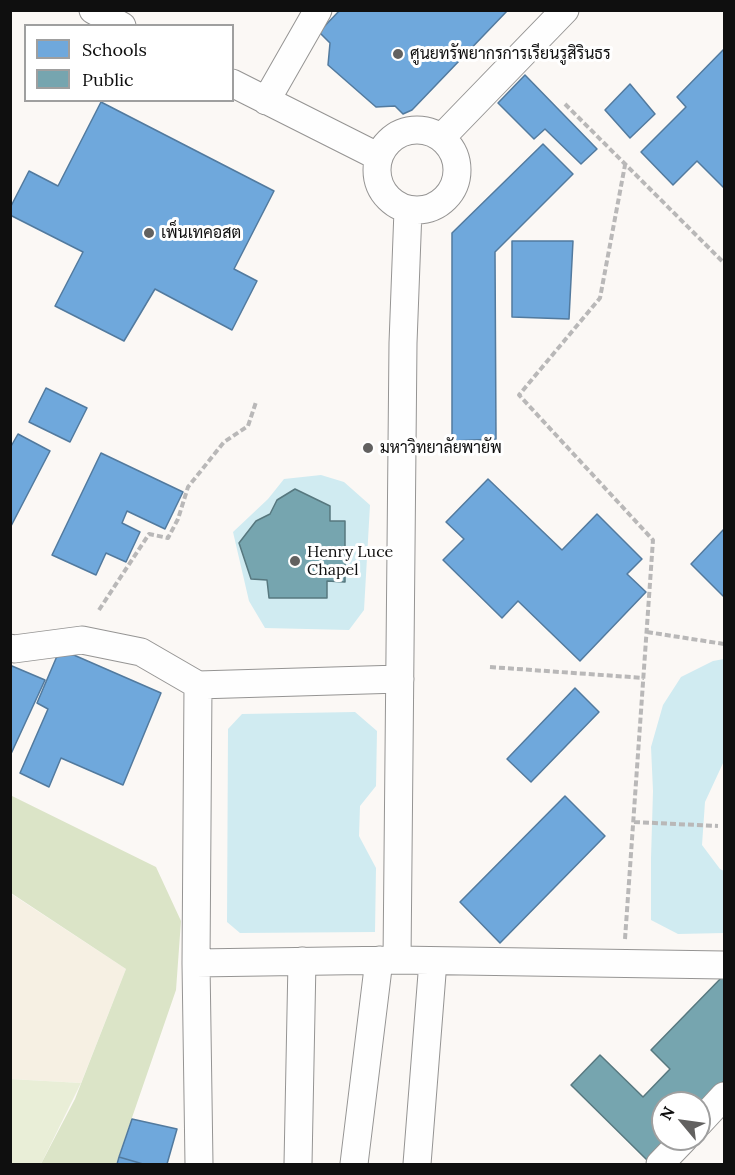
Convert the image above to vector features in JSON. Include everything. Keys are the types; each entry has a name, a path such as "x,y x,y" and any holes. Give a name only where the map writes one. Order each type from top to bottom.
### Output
{"lane":[{"path":"93,10 118,24"},
{"path":"266,101 318,10"},
{"path":"442,137 565,10"},
{"path":"234,84 379,157"},
{"path":"424,130 442,137 457,160 454,187 435,206 408,210 393,203 382,190 377,174 379,157 389,141 405,131 424,130"},
{"path":"354,1164 388,960 400,679 403,343 408,210"},
{"path":"10,648 82,640 141,652 198,685 400,679"},
{"path":"198,685 196,963 199,1164"},
{"path":"196,963 433,960 724,966"},
{"path":"417,1164 433,960"},
{"path":"298,1164 302,961"},
{"path":"711,1110 724,1095"},
{"path":"660,1164 672,1151"}],"path":[{"path":"565,104 724,263"},
{"path":"623,964 653,540 519,395 600,298 625,165"},
{"path":"99,610 149,534 168,538 178,519 188,487 224,442 248,426 256,402"},
{"path":"647,632 724,644"},
{"path":"490,667 644,678"},
{"path":"634,822 718,826"}],"shaded area":[{"path":"10,893 126,969 81,1083 11,1079"}],"green space":[{"path":"10,795 156,867 181,921 176,990 116,1164 41,1164 75,1099 126,969 11,893"},
{"path":"10,1079 81,1083 41,1164 11,1164"}],"water":[{"path":"321,475 344,482 370,505 364,610 349,630 265,628 249,601 233,532 268,499 284,479"},
{"path":"724,659 724,761 705,802 702,845 724,871 724,933 678,934 651,920 653,791 651,747 663,705 681,677 713,661"},
{"path":"355,712 377,731 376,786 360,806 359,836 376,868 375,932 240,933 227,922 228,729 242,714"}],"building: Schools":[{"name":"ศูนยทรัพยากรการเรียนรูสิรินธร","path":"340,10 508,10 412,110 403,114 395,106 376,107 328,65 330,43 319,32"},
{"path":"724,49 724,188 697,161 673,185 641,152 686,107 677,97"},
{"path":"525,75 597,149 581,164 545,129 534,139 498,103"},
{"path":"630,84 655,114 630,138 605,110"},
{"name":"เพ็นเทคอสต","path":"101,102 274,191 234,269 257,281 232,330 155,289 124,341 55,306 83,252 10,215 10,208 29,171 58,186"},
{"path":"543,144 573,174 495,252 496,439 452,441 452,233"},
{"path":"512,241 573,241 569,319 512,317"},
{"path":"46,388 87,408 70,442 29,422"},
{"path":"18,434 50,451 10,528 10,448"},
{"path":"101,453 183,492 165,529 127,511 122,523 140,532 126,562 106,553 96,575 52,555"},
{"path":"488,479 562,550 597,514 642,559 627,574 646,592 580,661 518,601 502,618 443,560 464,539 446,522"},
{"path":"724,529 724,595 723,596 691,564"},
{"path":"60,649 161,693 123,785 61,758 49,787 20,773 48,709 37,703"},
{"path":"12,666 45,680 10,756 10,670"},
{"path":"575,688 599,712 531,782 507,759"},
{"path":"565,796 605,836 500,943 460,902"},
{"path":"132,1119 177,1129 167,1164 143,1164 119,1157"},
{"path":"119,1157 143,1164 117,1164"}],"building: Public":[{"name":"Henry Luce Chapel","path":"295,489 330,506 330,521 345,521 345,582 327,581 327,598 269,598 267,580 251,579 239,543 256,521 270,514 277,500"},
{"path":"724,975 724,1081 711,1095 711,1091 651,1091 651,1151 656,1151 647,1160 571,1085 600,1055 643,1097 670,1069 651,1050"}],"place":[{"name":"ศูนยทรัพยากรการเรียนรูสิรินธร","path":"398,54"},
{"name":"เพ็นเทคอสต","path":"149,233"},
{"name":"มหาวิทยาลัยพายัพ","path":"368,448"},
{"name":"Henry Luce Chapel","path":"295,561"}]}
